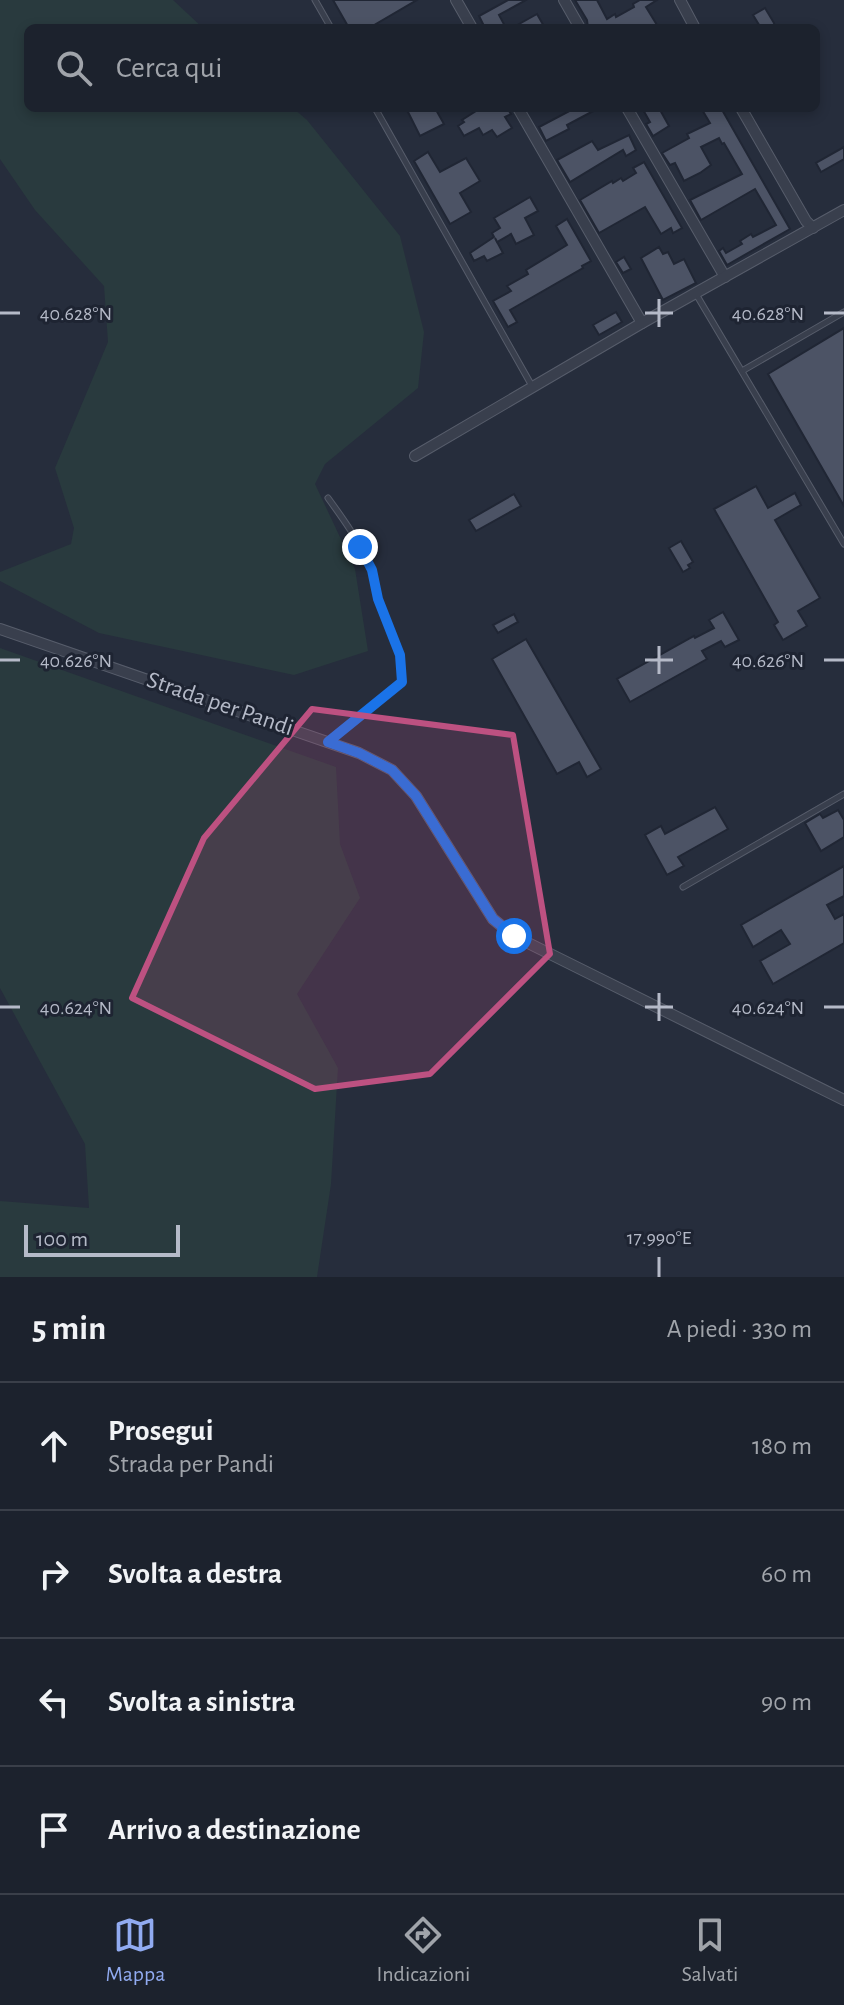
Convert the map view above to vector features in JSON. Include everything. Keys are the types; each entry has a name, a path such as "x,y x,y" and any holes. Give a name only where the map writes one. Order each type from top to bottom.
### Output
{"street":[{"path":"456,0 470,24"},
{"path":"564,0 578,24"},
{"path":"680,0 693,24"},
{"path":"520,112 642,323"},
{"path":"629,112 725,277"},
{"path":"743,112 813,228"},
{"path":"415,456 642,323 844,210"},
{"name":"Strada per Pandi","path":"0,629 359,753 392,770 416,796 493,919 514,936 844,1100"}],"lane":[{"path":"315,0 329,24"},
{"path":"377,112 532,388"},
{"path":"695,293 844,544"},
{"path":"742,371 844,312"},
{"path":"328,498 355,535 372,570 378,599 403,669 402,682 328,742"},
{"path":"683,887 844,794"}],"highlighted area":[{"path":"312,709 513,735 550,954 430,1074 315,1089 132,998 204,838"}],"shaded area":[{"path":"0,0 173,0 199,24 24,24 24,112 298,112 400,236 424,332 418,388 325,464 315,484 355,569 368,651 294,675 99,633 0,581 0,572 71,544 74,528 55,468 108,342 104,286 35,210 0,159"},
{"path":"0,648 336,767 340,844 360,898 297,994 338,1068 331,1184 317,1277 0,1277 0,1201 89,1208 85,1144 0,988"}],"building":[{"path":"333,0 417,0 376,24 347,24"},
{"path":"508,0 526,0 499,15 504,24 483,24 479,16"},
{"path":"575,0 597,0 607,19 634,7 633,4 640,0 657,0 646,7 656,24 588,24"},
{"path":"765,8 774,24 759,24 753,15"},
{"path":"537,14 543,24 519,24"},
{"path":"408,112 437,112 444,124 420,136"},
{"path":"474,112 510,112 505,117 512,128 497,137 492,130 483,135 479,128 464,136 458,126 464,122 462,120"},
{"path":"567,112 591,112 546,141 539,127"},
{"path":"644,112 661,112 669,126 653,136 646,124 650,122"},
{"path":"703,112 723,112 790,229 727,265 719,251 723,248 726,253 742,244 740,241 751,234 753,237 776,225 755,189 701,220 690,200 742,174 724,143 719,138 701,147 711,165 684,181 675,163 670,165 662,153 689,138 687,134 710,123"},
{"path":"629,135 636,150 626,156 623,150 570,182 557,160 592,141 598,150"},
{"path":"844,147 844,159 821,172 816,163"},
{"path":"428,152 440,172 466,158 480,181 460,193 471,212 450,224 414,161"},
{"path":"644,162 682,228 673,233 671,228 661,234 645,207 599,233 580,200 612,181 621,178 623,181 636,173 633,168"},
{"path":"530,197 538,211 525,218 534,235 516,244 511,234 497,242 503,253 487,261 484,256 474,261 470,253 494,237 492,233 500,228 494,218"},
{"path":"567,219 591,261 510,310 517,322 508,327 493,301 511,291 507,286 528,274 526,270 567,245 556,226"},
{"path":"659,247 663,254 668,252 674,264 684,259 696,283 663,300 641,258"},
{"path":"624,257 631,269 623,273 616,262"},
{"path":"616,312 622,322 599,335 593,325"},
{"path":"844,328 844,506 768,374"},
{"path":"756,486 768,508 795,493 801,505 775,520 820,598 798,611 807,626 783,640 774,625 778,622 714,509"},
{"path":"514,494 521,506 476,531 469,520"},
{"path":"681,541 693,562 683,572 669,548"},
{"path":"723,612 739,640 725,647 721,641 702,651 707,659 630,702 617,679 714,628 709,620"},
{"path":"514,614 518,622 498,633 493,625"},
{"path":"526,639 601,769 587,777 579,762 557,774 492,659"},
{"path":"715,807 728,829 678,857 684,866 667,875 645,835 661,826 665,834"},
{"path":"838,810 844,820 844,837 821,851 805,823 820,814 823,818"},
{"path":"844,866 844,896 827,905 835,919 844,914 844,943 773,984 760,961 790,944 781,930 753,947 741,925"}],"route":[{"path":"360,547 372,570 378,599 400,655 402,682 328,742 392,770 416,796 493,919 514,936"}]}
